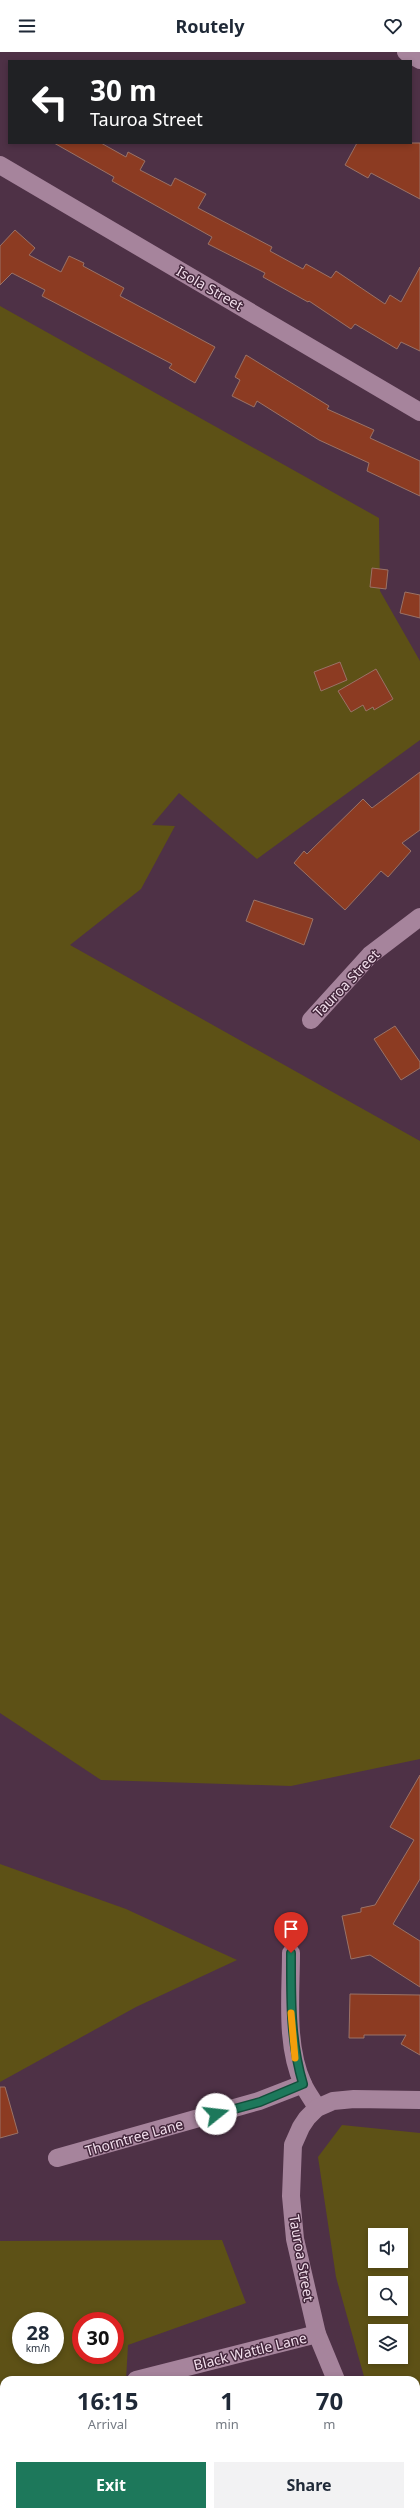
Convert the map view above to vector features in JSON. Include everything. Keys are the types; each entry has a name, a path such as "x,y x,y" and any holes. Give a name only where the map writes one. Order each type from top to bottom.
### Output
{"street":[{"path":"406,52 420,60"},
{"name":"Isola Street","path":"0,165 420,412"},
{"name":"Tauroa Street","path":"311,1020 370,955 420,918"},
{"path":"291,1953 292,2031 295,2056 303,2084 317,2108 333,2101 354,2099 420,2100"},
{"name":"Thorntree Lane","path":"57,2158 260,2102 303,2084"},
{"name":"Tauroa Street","path":"317,2108 301,2127 293,2145 291,2196 295,2239 317,2334 334,2376"},
{"name":"Black Wattle Lane","path":"152,2376 317,2334"}],"shaded area":[{"path":"0,306 379,518 380,591 420,661 420,740 257,859 179,793 152,825 175,826 141,889 70,945 420,1141 420,1759 291,1786 101,1780 0,1713"},
{"path":"0,1864 126,1909 237,1960 136,2007 0,2082"},
{"path":"342,2125 420,2133 420,2376 364,2376 336,2277 318,2157"},
{"path":"222,2240 246,2303 128,2345 126,2376 0,2376 0,2241"}],"building":[{"path":"420,143 420,199 371,173 368,178 345,165 356,144"},
{"path":"56,144 103,144 126,157 128,152 145,161 140,170 171,186 175,178 206,194 198,208 272,247 270,251 303,269 306,264 331,278 336,271 385,304 390,295 401,302 420,267 420,351 401,342 397,349 355,324 351,329 309,301 308,302 263,277 265,273 208,244 212,237 112,181 114,177"},
{"path":"15,230 35,248 29,255 61,272 69,256 84,263 83,266 124,288 120,296 215,347 195,383 169,368 172,364 42,296 45,290 12,273 0,285 0,246"},
{"path":"246,355 329,406 327,409 374,430 370,438 420,461 420,496 367,471 369,463 319,440 257,401 254,407 232,396 240,380 235,377"},
{"path":"372,568 388,570 386,589 370,587"},
{"path":"405,592 420,595 420,618 400,613"},
{"path":"340,662 347,680 321,691 314,672"},
{"path":"376,669 393,699 374,710 373,707 366,711 363,705 351,712 338,691"},
{"path":"420,772 420,830 402,843 411,851 388,877 381,871 345,910 294,863 304,851 307,854 363,799 372,808"},
{"path":"254,900 313,919 304,945 246,921"},
{"path":"395,1026 420,1062 420,1068 401,1080 374,1039"},
{"path":"420,1775 420,1879 393,1924 420,1941 420,1987 370,1955 351,1959 342,1916 361,1912 361,1908 375,1905 414,1840 390,1827"},
{"path":"350,1994 420,1995 420,2055 401,2044 406,2035 364,2035 364,2038 349,2038"},
{"path":"0,2087 5,2087 18,2133 0,2138"}],"slow traffic":[{"path":"291,2013 295,2058"}],"route":[{"path":"216,2114 260,2102 303,2084 295,2056 292,2031 291,1953"}]}
